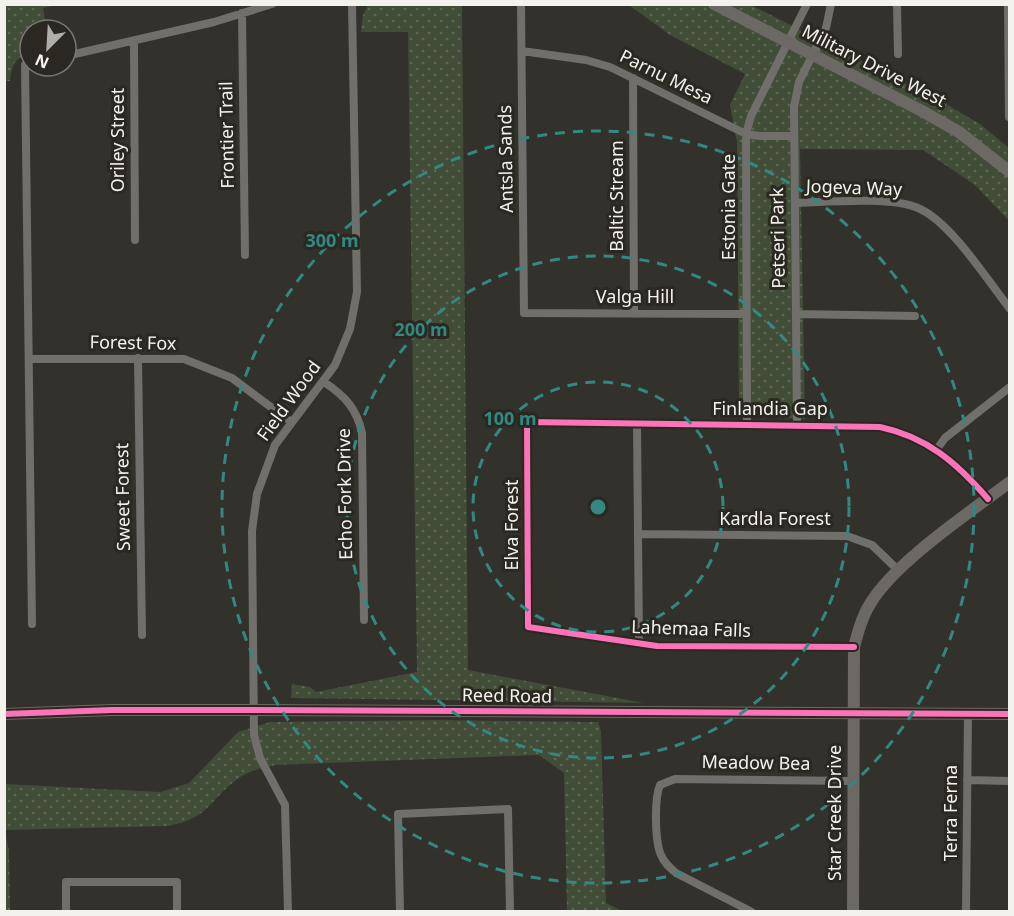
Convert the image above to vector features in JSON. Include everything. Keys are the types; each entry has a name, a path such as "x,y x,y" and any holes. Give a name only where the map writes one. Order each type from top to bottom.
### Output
{"street":[{"path":"78,53 134,41 272,4"},
{"name":"Field Wood","path":"288,912 285,805 260,758 254,735 254,513 268,461 275,445 324,382 344,348 357,292 352,4"},
{"name":"Antsla Sands","path":"521,4 524,313"},
{"name":"Military Drive West","path":"714,4 959,132 1010,172"},
{"name":"Estonia Gate","path":"747,424 746,134 752,116 807,4"},
{"path":"813,55 825,28 831,4"},
{"path":"897,4 898,54"},
{"path":"1008,4 1009,117"},
{"name":"Frontier Trail","path":"242,13 245,255"},
{"name":"Oriley Street","path":"134,41 135,240"},
{"name":"Parnu Mesa","path":"522,51 586,60 633,78 746,134 794,136"},
{"name":"Petseri Park","path":"797,424 794,107 799,82 813,55"},
{"path":"27,78 32,624"},
{"name":"Baltic Stream","path":"633,78 634,314"},
{"name":"Jogeva Way","path":"795,202 896,202 917,207 933,217 950,234 1010,309"},
{"name":"Valga Hill","path":"524,313 746,314"},
{"path":"796,314 915,316"},
{"name":"Sweet Forest","path":"138,358 142,635"},
{"name":"Forest Fox","path":"28,359 184,359 212,368 261,397 291,422"},
{"name":"Echo Fork Drive","path":"324,382 344,397 359,417 362,434 364,620"},
{"path":"937,449 945,438 1010,387"},
{"name":"Finlandia Gap","path":"527,422 797,424 880,427 899,431 937,449 966,473 988,499"},
{"name":"Elva Forest","path":"527,422 528,627"},
{"path":"637,424 639,644"},
{"name":"Star Creek Drive","path":"853,912 854,647 861,622 870,604 898,570 1010,482"},
{"name":"Kardla Forest","path":"639,534 847,536 872,544 898,570"},
{"name":"Lahemaa Falls","path":"528,627 639,644 854,647"},
{"name":"Reed Road","path":"4,714 112,710 1010,714"},
{"name":"Terra Ferna","path":"966,912 968,714"},
{"name":"Meadow Bea","path":"752,912 676,873 663,859 658,849 657,796 660,785 675,778 853,781"},
{"path":"967,780 1010,781"},
{"path":"400,912 398,814 508,809 510,912"},
{"path":"66,912 66,882 177,882 177,912"}],"green space":[{"path":"4,5 57,5 43,8 45,18 18,18 18,59 10,81 5,81"},
{"path":"368,5 462,5 468,670 644,703 291,698 292,684 310,687 316,692 417,672 408,32 361,32 363,15"},
{"path":"629,5 751,5 944,103 980,124 1009,148 1009,221 975,185 923,150 800,149 805,419 739,416 737,142 730,105 745,74 670,35"},
{"path":"436,720 598,722 601,731 606,903 622,911 567,911 564,773 539,755 275,765 245,774 226,788 201,814 168,826 5,830 5,784 160,792 189,783 238,732 270,722"},
{"path":"5,830 9,851 10,911 5,912"}],"cycle path":[{"path":"854,647 657,646 528,627 527,422 880,427 912,437 940,453 965,474 988,499"},
{"path":"4,714 112,710 1010,714"}]}
